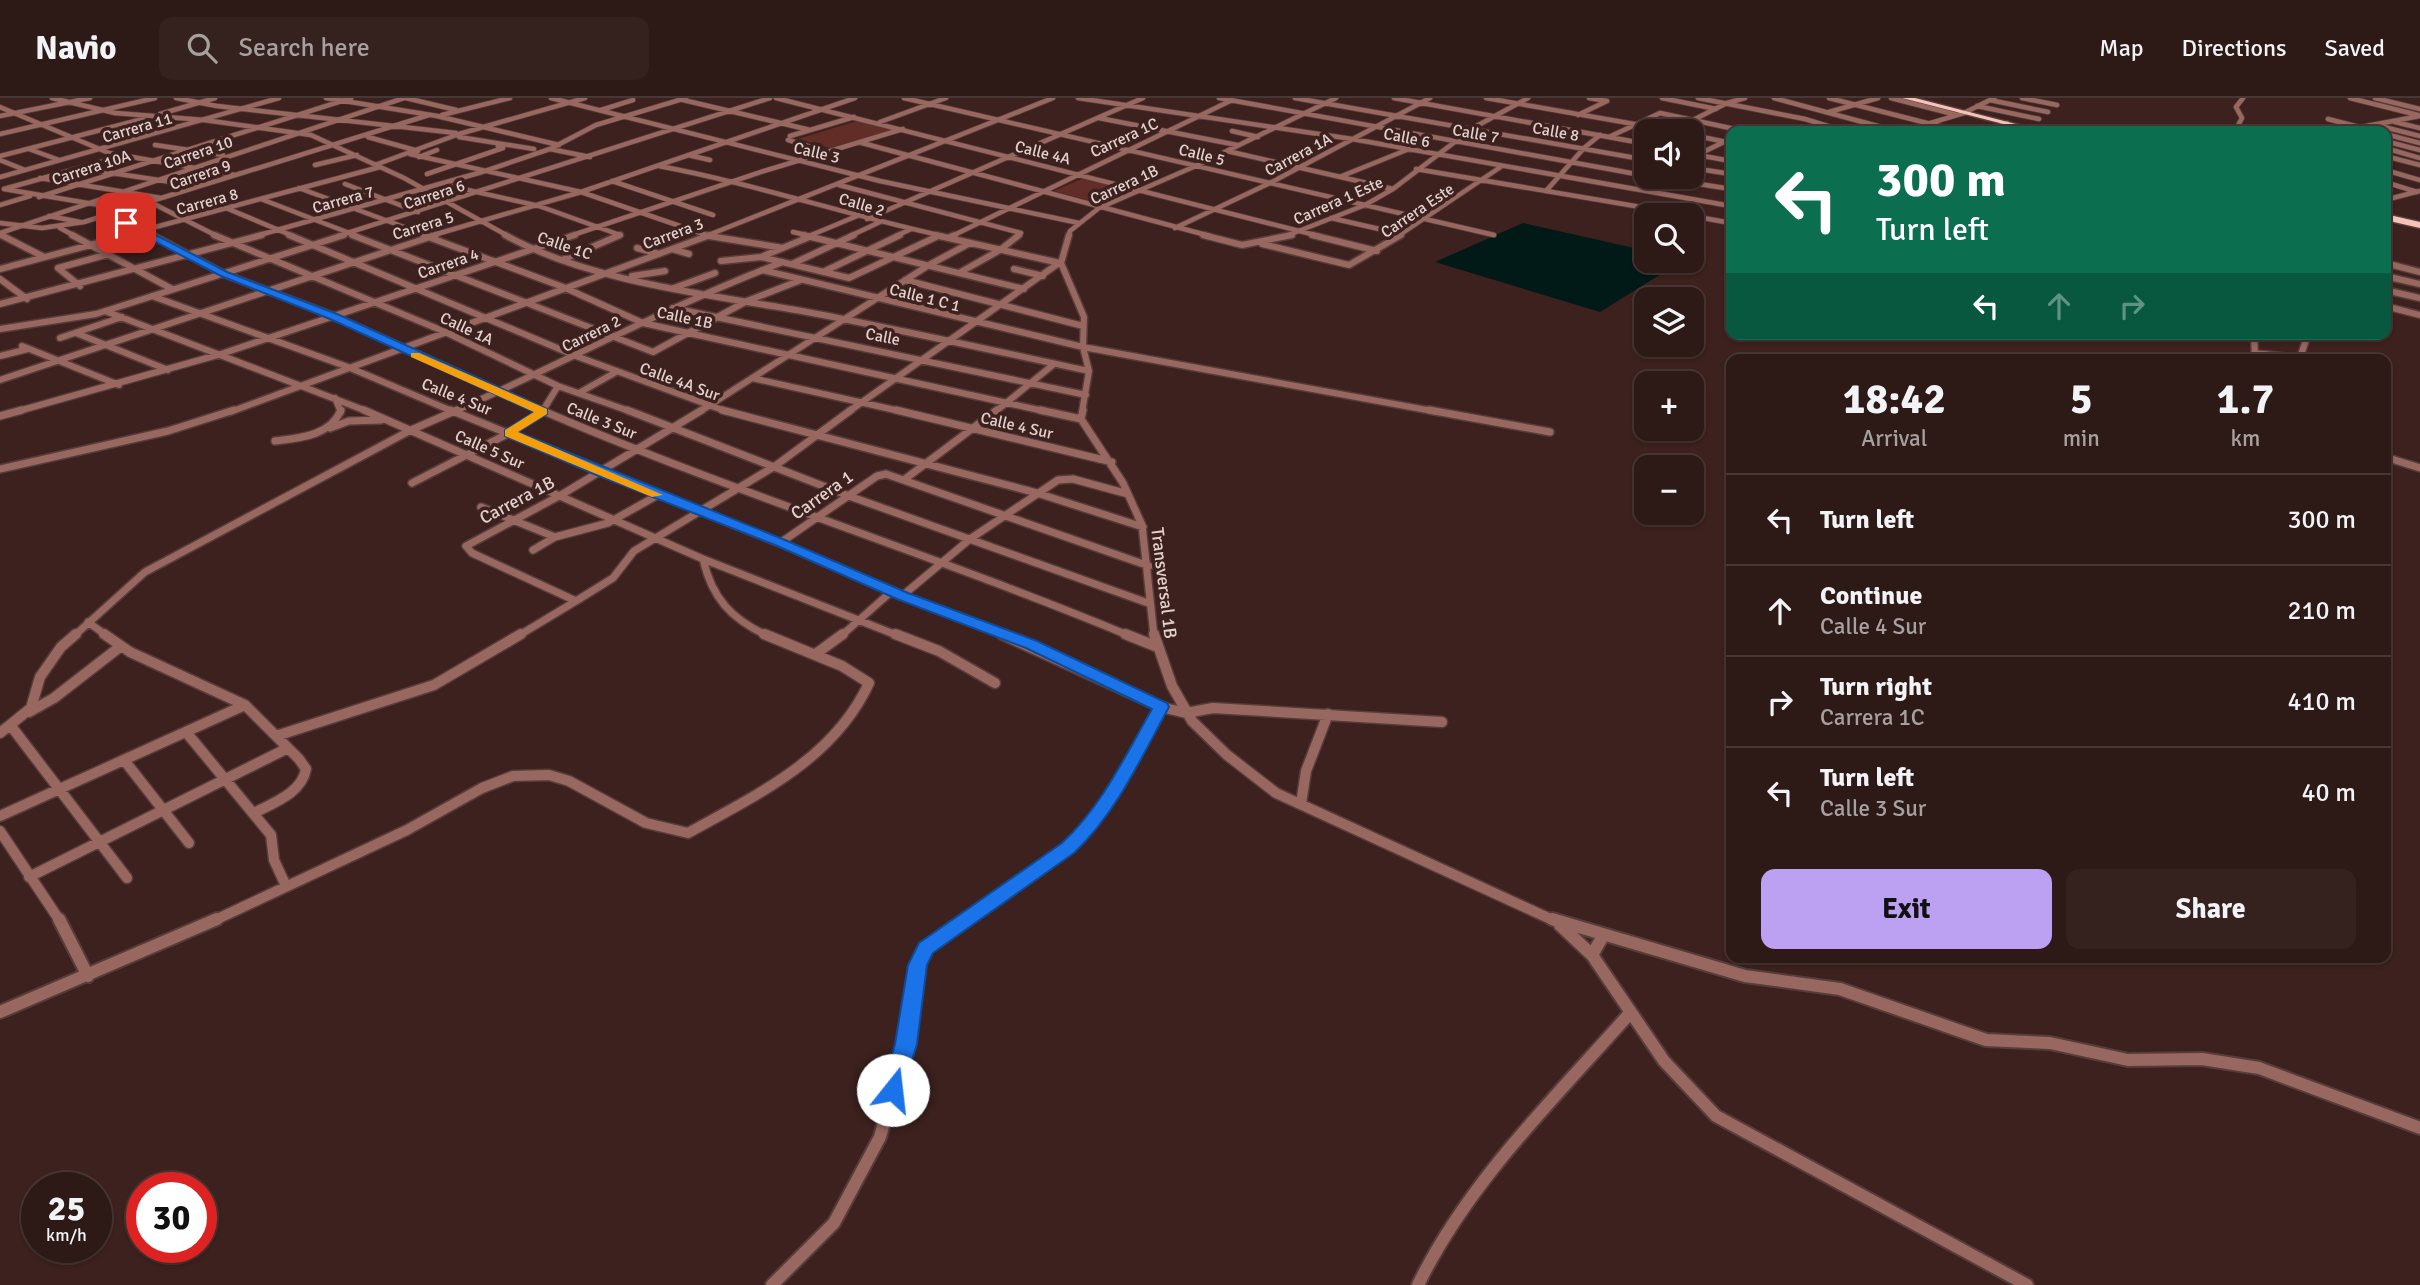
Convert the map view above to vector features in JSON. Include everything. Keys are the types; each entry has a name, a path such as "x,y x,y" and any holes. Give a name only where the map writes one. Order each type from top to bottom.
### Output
{"highway":[{"path":"1906,98 1961,114 2019,126"},
{"path":"2391,218 2420,225"}],"street":[{"name":"Calle 1C","path":"52,98 98,111 300,132 337,145 450,202 532,250 562,260 605,273 674,288 843,319 1089,371"},
{"path":"0,116 90,98"},
{"path":"0,134 155,98"},
{"path":"176,98 240,109 457,134 459,137 537,151"},
{"path":"0,158 215,98"},
{"name":"Carrera 11","path":"0,177 279,98"},
{"path":"326,98 437,116 559,145"},
{"name":"Carrera 10A","path":"39,197 351,98"},
{"path":"405,98 458,111"},
{"name":"Carrera 10","path":"0,233 225,155 405,98"},
{"path":"424,103 443,98"},
{"path":"437,116 510,98"},
{"name":"Calle 3","path":"551,98 722,143 1075,227"},
{"path":"418,154 457,134 585,98"},
{"name":"Carrera 6","path":"0,329 105,311 770,98"},
{"name":"Calle 4A","path":"776,98 1081,173 1377,251"},
{"name":"Carrera 5","path":"0,380 387,249 539,206 855,98"},
{"name":"Calle 5","path":"904,98 1494,235"},
{"path":"879,122 946,98"},
{"name":"Carrera 3","path":"0,469 178,429 707,236 951,141 1053,98"},
{"name":"Calle 6","path":"1078,98 1352,139 1726,205"},
{"path":"867,219 1143,98"},
{"name":"Calle 7","path":"1219,98 1634,174"},
{"name":"Calle 8","path":"1295,98 1634,158"},
{"name":"Carrera 1B","path":"1075,227 1099,208 1198,165 1336,98"},
{"path":"1394,98 1634,142"},
{"name":"Carrera 1A","path":"1175,228 1270,183 1430,98"},
{"path":"1486,98 1634,125"},
{"name":"Carrera 1 Este","path":"1235,244 1261,243 1303,230 1365,205 1393,189 1473,128 1528,98"},
{"path":"1578,115 1607,101 1589,98"},
{"path":"1662,98 1716,109"},
{"path":"1693,104 1700,98 1828,126"},
{"path":"1696,119 1727,103 1745,98"},
{"path":"1774,98 1877,126"},
{"path":"1829,98 1937,126"},
{"path":"1805,119 1878,98"},
{"path":"1891,98 1961,114"},
{"path":"2022,98 2057,105"},
{"path":"2238,126 2242,118 2236,107 2243,98"},
{"path":"2350,98 2420,116"},
{"path":"2363,101 2375,98 2420,109"},
{"path":"681,99 810,130"},
{"name":"Carrera 7","path":"0,304 138,271 482,172 537,151 548,150 590,127 681,99"},
{"name":"Carrera 1C","path":"948,238 1234,99"},
{"path":"1922,126 1961,114 1992,99 2048,112"},
{"path":"601,110 633,100"},
{"path":"2382,106 2392,102"},
{"path":"1977,106 2039,119"},
{"path":"0,107 99,150 120,156 236,175"},
{"path":"1648,119 1660,113 1684,119"},
{"name":"Carrera 9","path":"60,228 167,199 429,115"},
{"path":"828,152 789,138 855,116"},
{"path":"2370,126 2420,116"},
{"path":"1097,118 1238,146"},
{"path":"2328,119 2353,126"},
{"path":"2406,119 2420,122"},
{"path":"2392,121 2420,128"},
{"path":"1524,139 1534,122"},
{"path":"1704,123 1726,128"},
{"path":"2000,126 2007,123"},
{"path":"1609,137 1634,125"},
{"name":"Carrera 4","path":"0,416 119,385 221,354 777,167 903,129"},
{"path":"2391,129 2420,137"},
{"path":"1232,131 1258,137"},
{"path":"1546,191 1561,177 1579,149 1600,135"},
{"path":"366,136 455,166 581,192 707,236 783,248"},
{"path":"2391,136 2420,143"},
{"path":"2392,143 2420,137"},
{"path":"1704,138 1724,142"},
{"name":"Calle 3","path":"861,142 1235,244"},
{"path":"1704,150 1724,142"},
{"path":"2392,143 2420,150"},
{"path":"427,174 503,148 488,144"},
{"path":"155,145 225,155"},
{"path":"2391,147 2420,158"},
{"path":"28,149 61,161"},
{"path":"1342,176 1410,149"},
{"path":"418,154 437,150"},
{"path":"548,150 592,157"},
{"path":"1226,151 1393,189"},
{"name":"Carrera 8","path":"0,269 261,199 410,154 418,154"},
{"path":"315,164 357,155"},
{"path":"688,155 710,160"},
{"path":"120,156 4,190 128,209"},
{"path":"1704,156 1726,160"},
{"path":"0,158 25,170 47,176"},
{"path":"2391,158 2420,165"},
{"name":"Calle 2","path":"659,165 737,181 867,219 1060,263"},
{"name":"Carrera Este","path":"1261,243 1341,266 1354,264 1428,219 1502,166"},
{"path":"79,167 203,187"},
{"path":"1416,169 1634,206"},
{"path":"2391,169 2420,174"},
{"path":"1704,170 1726,173"},
{"path":"2391,170 2420,180"},
{"path":"640,172 652,176"},
{"path":"40,178 167,199"},
{"path":"612,181 713,215"},
{"path":"345,184 418,212"},
{"path":"439,184 539,206 620,235 562,260"},
{"path":"842,184 1021,233 1000,250 959,273"},
{"path":"2391,184 2419,192"},
{"path":"1704,185 1726,188"},
{"name":"Calle 1B","path":"299,188 386,223 564,287 643,323 1081,419"},
{"path":"1630,205 1642,190"},
{"path":"2391,199 2419,192"},
{"path":"2391,194 2399,197"},
{"path":"0,205 32,196"},
{"path":"261,199 653,352 747,301 801,280"},
{"name":"Calle 1A","path":"152,203 232,244 443,331 534,376 674,426 775,466"},
{"name":"Calle 4A Sur","path":"226,208 576,356 708,406 812,436 1037,493 1143,527"},
{"path":"47,216 84,222"},
{"name":"Calle 3 Sur","path":"108,216 144,230 224,274 334,316 543,411 816,519 1155,646"},
{"path":"721,261 761,257 857,216"},
{"path":"1331,218 1401,234"},
{"path":"1704,218 1726,222"},
{"path":"792,264 880,222"},
{"path":"0,223 15,227 60,228 172,289"},
{"path":"276,736 434,685 613,578 634,551 775,466 812,436 921,358 949,343 1043,276 1060,263 1075,227"},
{"path":"823,272 911,229"},
{"path":"793,232 1024,289"},
{"path":"0,233 44,257"},
{"path":"761,257 846,278 896,258 938,236"},
{"name":"Carrera 1B","path":"576,601 466,549 477,539 561,495 708,406 814,336 970,243"},
{"path":"637,248 659,254"},
{"path":"672,249 690,254"},
{"path":"80,286 58,268 109,254"},
{"name":"Carrera 2","path":"24,715 35,702 37,684 46,666 69,638 145,572 452,410 534,376 702,293 783,262"},
{"path":"1060,263 1084,317 1083,347 1089,371 1081,419"},
{"path":"2391,265 2420,272"},
{"path":"1014,269 1043,276"},
{"name":"Calle 1 C 1","path":"762,270 975,324 1083,347 1550,432"},
{"path":"625,277 665,271"},
{"path":"674,288 715,272"},
{"path":"2391,277 2420,284"},
{"path":"0,279 27,299"},
{"path":"905,280 1083,326"},
{"path":"2391,291 2420,298"},
{"name":"Calle 4 Sur","path":"152,296 348,367 598,472 780,542 902,596 1031,645 1161,707 1186,713"},
{"name":"Calle","path":"673,308 1086,394"},
{"path":"2391,308 2420,315"},
{"name":"Calle 5 Sur","path":"105,311 389,420 703,559 939,651 995,683"},
{"path":"60,338 124,317"},
{"path":"76,333 168,370"},
{"path":"0,356 25,347 119,385"},
{"path":"905,479 1008,403 1054,364"},
{"path":"579,393 616,372"},
{"path":"595,385 631,378"},
{"name":"Calle 4 Sur","path":"752,378 1112,462"},
{"path":"412,483 509,433 543,411 558,386"},
{"path":"326,430 336,421 341,411 335,398"},
{"name":"Transversal 1B","path":"1081,419 1112,462 1143,527 1149,566 1148,603 1155,646 1186,713"},
{"path":"275,441 303,438 349,421 389,420"},
{"path":"2391,459 2420,468"},
{"path":"775,466 849,496 1148,603"},
{"name":"Carrera 1","path":"780,542 881,475 905,479"},
{"path":"902,596 1004,514 1063,478 1128,494"},
{"path":"905,479 1149,566"},
{"path":"533,550 555,537 615,520 658,495"},
{"path":"481,507 555,537"},
{"path":"0,1012 286,886 425,822 487,787 524,774 571,783 647,826 688,833 813,760 854,711 869,683 817,653 741,624 727,614 712,596 703,559"},
{"path":"817,653 862,621 892,591"},
{"path":"88,622 121,646 245,705 289,748 306,769 305,778 290,792 254,813"},
{"path":"0,733 54,698 121,646"},
{"path":"0,816 245,705"},
{"path":"772,1285 834,1223 880,1137 906,1044 918,965 926,948 1068,848 1089,828 1104,809 1161,707"},
{"path":"1186,713 1213,708 1442,722"},
{"path":"1186,713 1246,771 1276,793 1557,922 1745,976 1840,989 1986,1040 2050,1043 2128,1060 2202,1059 2259,1068 2420,1128"},
{"path":"1301,804 1306,771 1328,714"},
{"path":"11,726 57,790 127,878"},
{"path":"186,732 273,839 274,860 286,886"},
{"path":"29,877 289,748"},
{"path":"124,760 189,843"},
{"path":"0,831 60,921 88,975"},
{"path":"1557,922 1592,955 1630,1013 1700,1102 1716,1116 2027,1285"},
{"path":"1592,955 1603,936"},
{"path":"1418,1285 1430,1260 1488,1175 1630,1013"}],"shaded area":[{"path":"863,119 898,129 834,149 798,139"},
{"path":"1088,176 1143,190 1111,206 1054,191"}],"water":[{"path":"1523,223 1634,248 1634,273 1663,273 1640,287 1634,287 1634,291 1600,312 1435,262"}],"slow traffic":[{"path":"415,355 543,411 509,433 656,495"}],"route":[{"path":"126,223 224,274 334,316 543,411 509,433 598,472 780,542 902,596 1031,645 1161,707 1104,809 1089,828 1068,848 942,934 926,948 918,965 906,1044 893,1090"}]}
